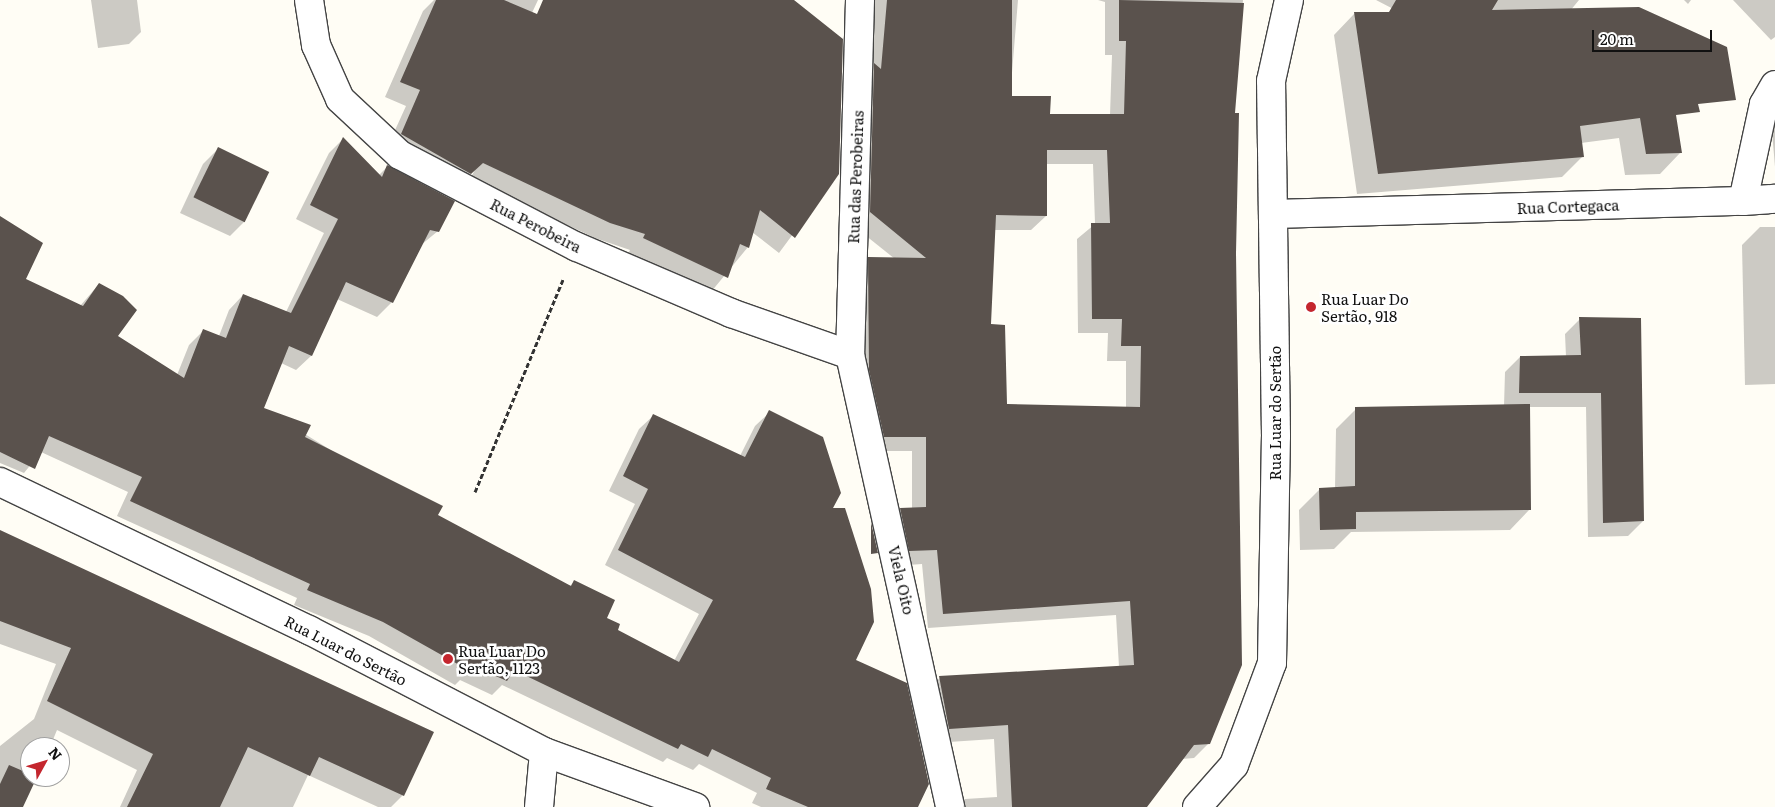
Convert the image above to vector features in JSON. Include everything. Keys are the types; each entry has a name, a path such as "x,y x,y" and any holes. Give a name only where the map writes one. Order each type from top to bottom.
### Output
{"street":[{"name":"Rua Perobeira","path":"309,0 316,45 326,73 340,99 367,128 400,155 577,247 731,313 850,355"},
{"name":"Rua das Perobeiras","path":"850,355 860,0"},
{"name":"Rua Luar do Sertão","path":"1197,807 1234,765 1272,663 1273,214 1271,81 1289,0"},
{"path":"1743,200 1764,104 1775,85"},
{"name":"Rua Cortegaca","path":"1273,214 1775,199"},
{"name":"Viela Oito","path":"850,355 950,807"},
{"name":"Rua Luar do Sertão","path":"0,482 309,630 544,752 695,807"},
{"path":"539,807 544,752"}],"path":[{"path":"475,492 577,247"}],"building":[{"path":"436,0 504,0 537,14 543,0 794,0 843,39 839,174 795,238 760,210 749,248 740,244 728,278 643,238 645,234 610,223 483,163 471,174 401,134 420,90 400,82"},
{"path":"887,0 1012,0 1012,96 1051,96 1050,114 1124,114 1126,41 1119,41 1119,0 1244,3 1235,113 1239,113 1236,253 1242,665 1210,744 1194,745 1147,807 1012,807 1008,725 949,729 939,676 1134,665 1130,601 943,614 937,550 909,551 900,508 926,507 926,437 884,437 869,370 868,257 926,258 870,212 874,63 881,69","holes":["1047,150 1107,150 1110,223 1091,223 1092,319 1122,319 1121,346 1141,346 1140,407 1007,404 1005,325 991,324 996,215 1047,216"]},
{"path":"1396,0 1498,0 1492,10 1639,7 1727,47 1736,100 1698,104 1700,112 1676,115 1682,153 1646,154 1640,118 1580,126 1584,157 1378,174 1354,12 1389,12"},
{"path":"343,137 382,177 387,165 455,201 439,232 430,230 393,303 346,282 312,356 289,346 264,408 311,425 305,437 443,506 438,515 571,586 574,580 615,600 607,618 620,624 618,630 679,662 713,600 618,550 648,489 623,476 653,414 745,457 769,410 823,437 841,493 833,508 845,508 871,589 874,622 856,660 907,683 929,784 918,807 808,807 766,789 771,778 712,749 708,757 681,744 678,749 514,670 507,681 473,666 470,671 383,622 307,590 310,584 130,501 142,477 49,436 35,469 0,452 0,216 43,243 26,279 83,306 99,283 123,296 137,310 118,336 184,378 203,329 226,338 243,294 291,313 338,219 310,205"},
{"path":"218,147 269,172 245,222 193,197"},
{"path":"1579,317 1641,318 1644,521 1603,523 1601,393 1519,393 1520,356 1581,355"},
{"path":"1530,404 1531,510 1356,512 1356,529 1320,530 1319,488 1355,486 1355,407"},
{"path":"871,522 878,553 871,554"},
{"path":"0,530 434,732 404,796 319,757 310,776 248,747 220,807 127,807 153,754 47,701 71,648 0,621"},
{"path":"9,765 20,770 20,787 32,787 23,807 0,807 0,784"}],"place":[{"name":"Rua Luar Do Sertão, 918","path":"1311,307"},
{"name":"Rua Luar Do Sertão, 1123","path":"448,659"}]}
